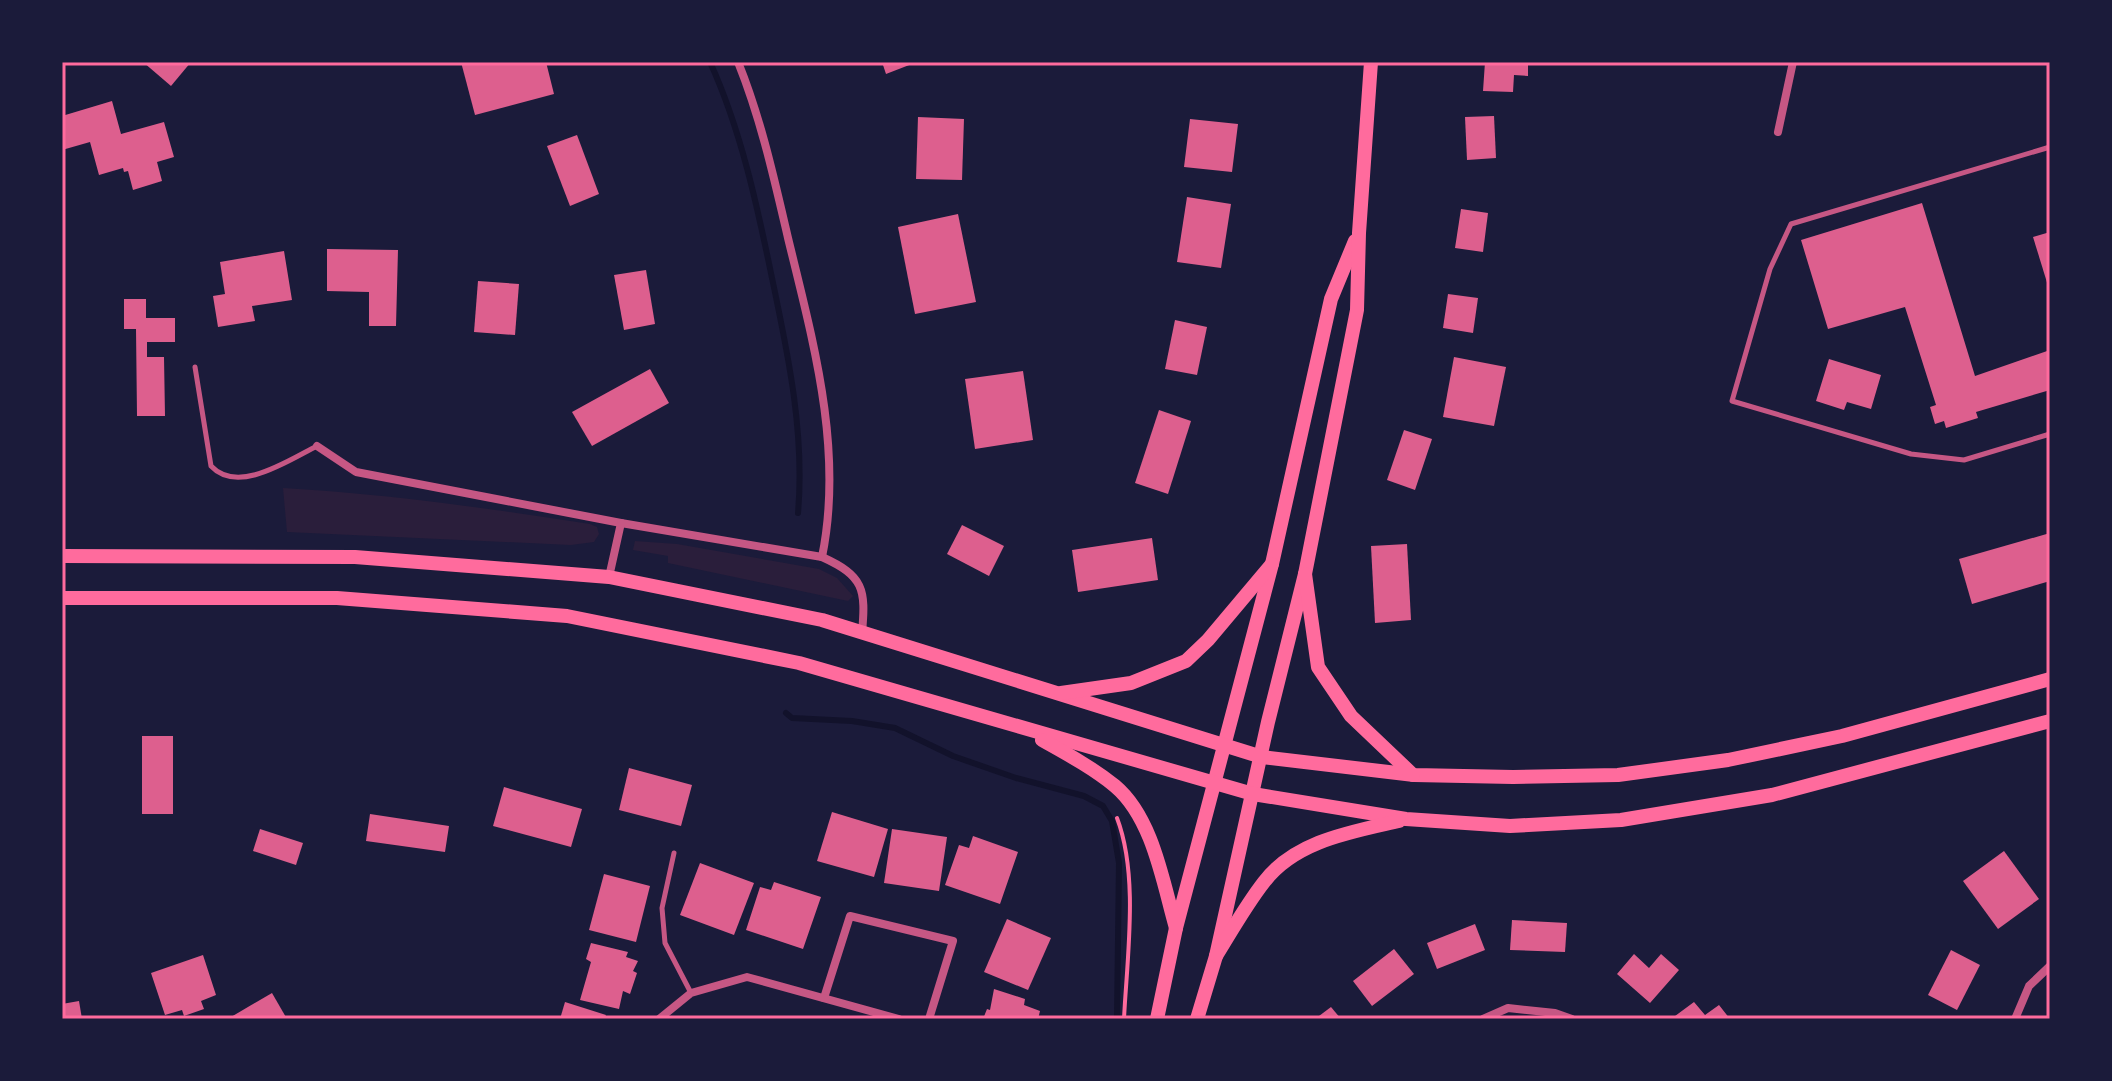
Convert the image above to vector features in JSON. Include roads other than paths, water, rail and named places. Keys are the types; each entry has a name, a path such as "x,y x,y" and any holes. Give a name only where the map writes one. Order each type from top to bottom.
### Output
{"main road":[{"path":"1197,1019 1216,956 1305,574 1357,310 1371,62"},
{"path":"1157,1019 1176,928 1272,564 1331,299 1359,233"},
{"path":"62,556 355,557 609,577 822,620 1262,757 1414,775 1618,775 1728,760 1842,736 2050,679"},
{"path":"1055,693 1131,683 1186,661 1208,640 1272,564"},
{"path":"1305,574 1318,667 1351,716 1414,775"},
{"path":"62,598 337,598 567,616 799,663 1253,794 1406,819 1510,826 1621,820 1772,795 2050,721"},
{"path":"1020,728 1085,765 1117,788 1129,803 1149,836 1176,928"},
{"path":"1216,956 1265,880 1292,857 1333,837 1406,819"}],"street":[{"path":"738,62 761,125 813,341 824,405 828,526 822,557"},
{"path":"1778,132 1793,62"},
{"path":"317,446 356,472 621,523 822,557 851,574 860,588 865,601 862,633"},
{"path":"609,577 621,523"},
{"path":"824,998 850,916 953,941 929,1019"},
{"path":"2015,1019 2029,986 2050,966"},
{"path":"659,1019 691,993 747,977 899,1019"},
{"path":"1483,1019 1508,1008 1555,1013 1572,1019"}],"lane":[{"path":"2050,147 1791,224 1770,269 1732,401 1911,454 1964,460 2050,434"},
{"path":"195,367 211,466 216,472 229,477 267,472 317,446"},
{"path":"674,853 662,908 665,943 691,993"}],"waterway":[{"path":"710,62 731,114 747,168 784,336 797,424 798,513"},
{"path":"786,713 792,718 852,721 895,728 953,756 1016,778 1084,796 1103,806 1112,821 1119,863 1117,1018"}]}
